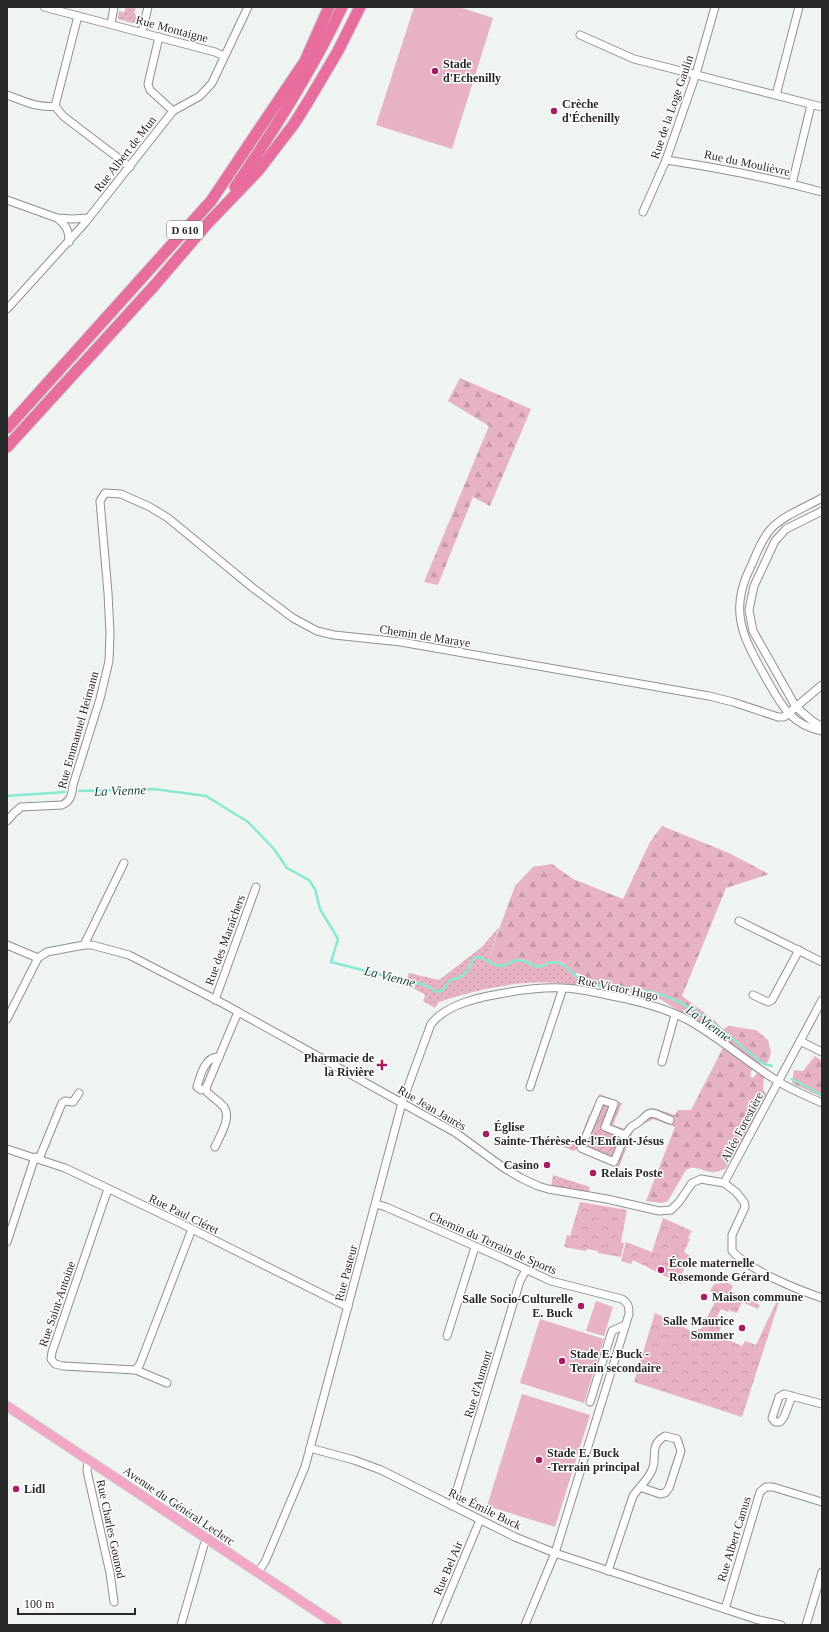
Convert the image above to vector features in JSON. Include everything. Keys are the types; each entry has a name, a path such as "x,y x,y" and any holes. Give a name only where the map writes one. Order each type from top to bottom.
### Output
{"highway":[{"name":"D 610","path":"7,447 154,286 208,223 275,128 316,59 342,7"},
{"path":"208,223 258,171 294,124 327,70 360,7"},
{"name":"D 610","path":"7,428 210,201 305,61 327,11"}],"main road":[{"name":"Avenue du Général Leclerc","path":"7,1406 337,1625"}],"street":[{"name":"Rue Montaigne","path":"44,7 142,32 215,52 224,56"},
{"path":"111,24 114,7"},
{"path":"142,32 148,7"},
{"name":"Rue Albert de Mun","path":"7,310 69,242 130,167 172,111 200,96 212,83 248,7"},
{"name":"Rue de la Loge Gaulin","path":"643,212 666,160 696,74 714,7"},
{"path":"776,95 799,7"},
{"path":"55,106 78,16"},
{"path":"580,35 634,59 822,107"},
{"path":"159,37 148,84 150,90 172,111"},
{"path":"7,94 46,108 55,106"},
{"path":"792,184 811,104"},
{"path":"55,106 63,116 130,167"},
{"name":"Rue du Moulièvre","path":"666,160 712,167 822,192"},
{"path":"7,200 57,218 88,218"},
{"path":"57,218 66,225 69,231 69,242"},
{"name":"Chemin de Maraye","path":"100,501 105,494 121,494 150,507 173,522 253,588 293,618 316,631 334,636 401,642 709,696 733,702 778,717 784,717 788,714"},
{"path":"822,498 779,522 771,529 758,550 742,590 739,607 743,635 780,703 788,714 796,721 810,729 822,732"},
{"name":"Rue Emmanuel Heimann","path":"7,821 21,807 62,805 67,802 71,796 100,699 108,662 110,633 100,501"},
{"path":"822,511 786,530 775,541 754,586 750,610 753,631 796,707 822,727"},
{"path":"788,714 822,685"},
{"path":"84,945 124,863"},
{"name":"Rue des Maraîchers","path":"214,1000 256,887"},
{"path":"739,921 822,962"},
{"path":"7,945 38,958 7,1019"},
{"name":"Rue Jean Jaurès","path":"38,958 47,952 84,945 92,945 129,955 238,1012 402,1103 456,1134 519,1178 548,1189 641,1206 659,1211 671,1210 679,1202 692,1183 696,1181 701,1179 724,1183"},
{"path":"753,995 768,1002 772,1000 798,950"},
{"path":"530,1087 563,988"},
{"name":"Rue Victor Hugo","path":"402,1103 431,1024 436,1017 460,1005 493,995 519,990 563,988 632,1000 675,1014 688,1020 779,1082 822,1103"},
{"path":"779,1082 822,1000"},
{"path":"215,1147 225,1122 226,1110 224,1106 207,1092 206,1088 238,1012"},
{"path":"662,1062 675,1014"},
{"path":"800,1041 822,1052"},
{"name":"Allée Forestière","path":"724,1183 779,1082"},
{"path":"7,1242 37,1158 62,1103 65,1101 73,1102 79,1093"},
{"path":"605,1127 614,1104 601,1100 581,1148 614,1162 625,1135 631,1127 651,1112 670,1120"},
{"name":"Rue Pasteur","path":"310,1448 402,1103"},
{"path":"592,1122 625,1135"},
{"name":"Rue Paul Cléret","path":"7,1149 65,1168 192,1229 348,1307"},
{"path":"724,1183 736,1192 744,1202 745,1207 732,1235 732,1251 766,1273 822,1298"},
{"name":"Rue Saint-Antoine","path":"108,1189 51,1359 55,1364 63,1366 136,1370"},
{"name":"Chemin du Terrain de Sports","path":"376,1204 386,1207 551,1281 622,1299 629,1307 625,1325 555,1553 525,1625"},
{"path":"167,1383 136,1370 140,1364 192,1229"},
{"path":"447,1336 475,1247"},
{"name":"Rue d'Aumont","path":"452,1506 520,1281 526,1270"},
{"path":"590,1402 612,1331 625,1325"},
{"path":"792,1396 822,1404"},
{"path":"608,1571 633,1496 640,1486 646,1481 653,1469 655,1446 660,1439 665,1436 677,1439 681,1451 669,1488 665,1493 660,1494 640,1486"},
{"path":"258,1572 265,1562 305,1467 310,1448"},
{"name":"Rue Émile Buck","path":"310,1448 354,1460 380,1470 514,1537 555,1553 755,1619 781,1625"},
{"name":"Rue Charles Gounod","path":"88,1460 87,1471 110,1573 114,1602"},
{"name":"Rue Albert Camus","path":"725,1609 760,1492 766,1487 774,1487 822,1502"},
{"name":"Rue Bel Air","path":"436,1625 480,1520"},
{"path":"181,1625 204,1545 207,1540"},
{"path":"806,1625 822,1572"}],"green space":[{"path":"126,7 136,7 134,14 140,15 138,23 136,24 118,19 119,11 124,12"},
{"name":"Stade d'Echenilly","path":"414,7 459,7 493,18 452,149 376,125"},
{"path":"460,378 531,409 490,506 473,497 438,585 424,582 489,426 448,401"},
{"path":"662,826 729,853 769,874 726,888 682,996 714,1020 723,1029 729,1026 756,1030 768,1040 771,1053 768,1062 764,1064 756,1063 662,1000 644,995 585,984 585,978 562,962 552,961 539,965 525,960 519,960 505,965 488,959 515,886 533,867 552,864 573,879 623,899 650,842"},
{"path":"499,927 488,959 505,965 519,960 525,960 539,965 559,962 578,972 574,976 581,982 579,986 544,982 508,985 473,992 439,1002 435,1008 423,1001 425,996 424,994 405,984 409,973 439,980 482,947"},
{"path":"723,1048 752,1069 750,1076 753,1078 758,1072 764,1077 763,1090 766,1094 736,1153 725,1169 717,1172 709,1172 696,1168 689,1168 686,1170 668,1201 662,1203 646,1201 677,1125 675,1115 678,1110 691,1110"},
{"path":"815,1056 822,1061 822,1097 792,1083 794,1070 803,1071"},
{"path":"599,1094 622,1103 613,1125 625,1129 637,1121 645,1110 653,1108 675,1115 677,1125 675,1127 653,1119 633,1131 619,1167 577,1149 574,1151 544,1139 545,1136 564,1143 565,1140 578,1145 589,1115 591,1116"},
{"path":"553,1175 590,1187 588,1194 551,1188"},
{"path":"580,1202 627,1210 621,1242 624,1243 621,1257 598,1253 598,1251 587,1249 586,1251 564,1247 567,1235 570,1236"},
{"path":"663,1218 692,1231 688,1238 690,1239 684,1252 690,1256 680,1278 683,1280 681,1284 633,1260 631,1264 621,1261 626,1242 652,1252"},
{"path":"728,1283 733,1286 731,1291 760,1305 758,1309 742,1302 737,1313 729,1310 728,1312 721,1309 717,1317 724,1320 719,1332 727,1336 726,1339 742,1346 745,1341 756,1345 781,1292 742,1417 634,1382 655,1313 691,1331 701,1329 717,1298 710,1291 714,1284"},
{"path":"596,1301 613,1307 604,1336 586,1331"},
{"name":"Stade E. Buck - Terain secondaire","path":"540,1319 604,1339 584,1403 520,1383"},
{"name":"Stade E. Buck -Terrain principal","path":"522,1394 590,1415 555,1527 487,1506"}],"waterway":[{"name":"La Vienne","path":"79,791 154,789 206,796 248,822 274,849 287,868 309,880 315,889 320,909 338,939 331,962 413,983 424,984 436,992 443,990 450,980 463,975 470,967 474,958 480,957 495,965 503,966 516,960 524,961 538,967 552,962 557,962 562,964 585,982 594,985 655,993 685,1005 699,1013 764,1064 772,1066"},
{"name":"La Vienne","path":"7,796 65,792"},
{"name":"La Vienne","path":"792,1079 822,1095"}],"place":[{"name":"Stade d'Echenilly","path":"435,71"},
{"name":"Crèche d'Échenilly","path":"554,111"},
{"name":"Pharmacie de la Rivière","path":"382,1065"},
{"name":"Église Sainte-Thérèse-de-l'Enfant-Jésus","path":"486,1134"},
{"name":"Casino","path":"547,1165"},
{"name":"Relais Poste","path":"593,1173"},
{"name":"École maternelle Rosemonde Gérard","path":"661,1270"},
{"name":"Maison commune","path":"704,1297"},
{"name":"Salle Socio-Culturelle E. Buck","path":"581,1306"},
{"name":"Salle Maurice Sommer","path":"742,1328"},
{"name":"Stade E. Buck - Terain secondaire","path":"562,1361"},
{"name":"Stade E. Buck -Terrain principal","path":"539,1460"},
{"name":"Lidl","path":"16,1489"}]}
